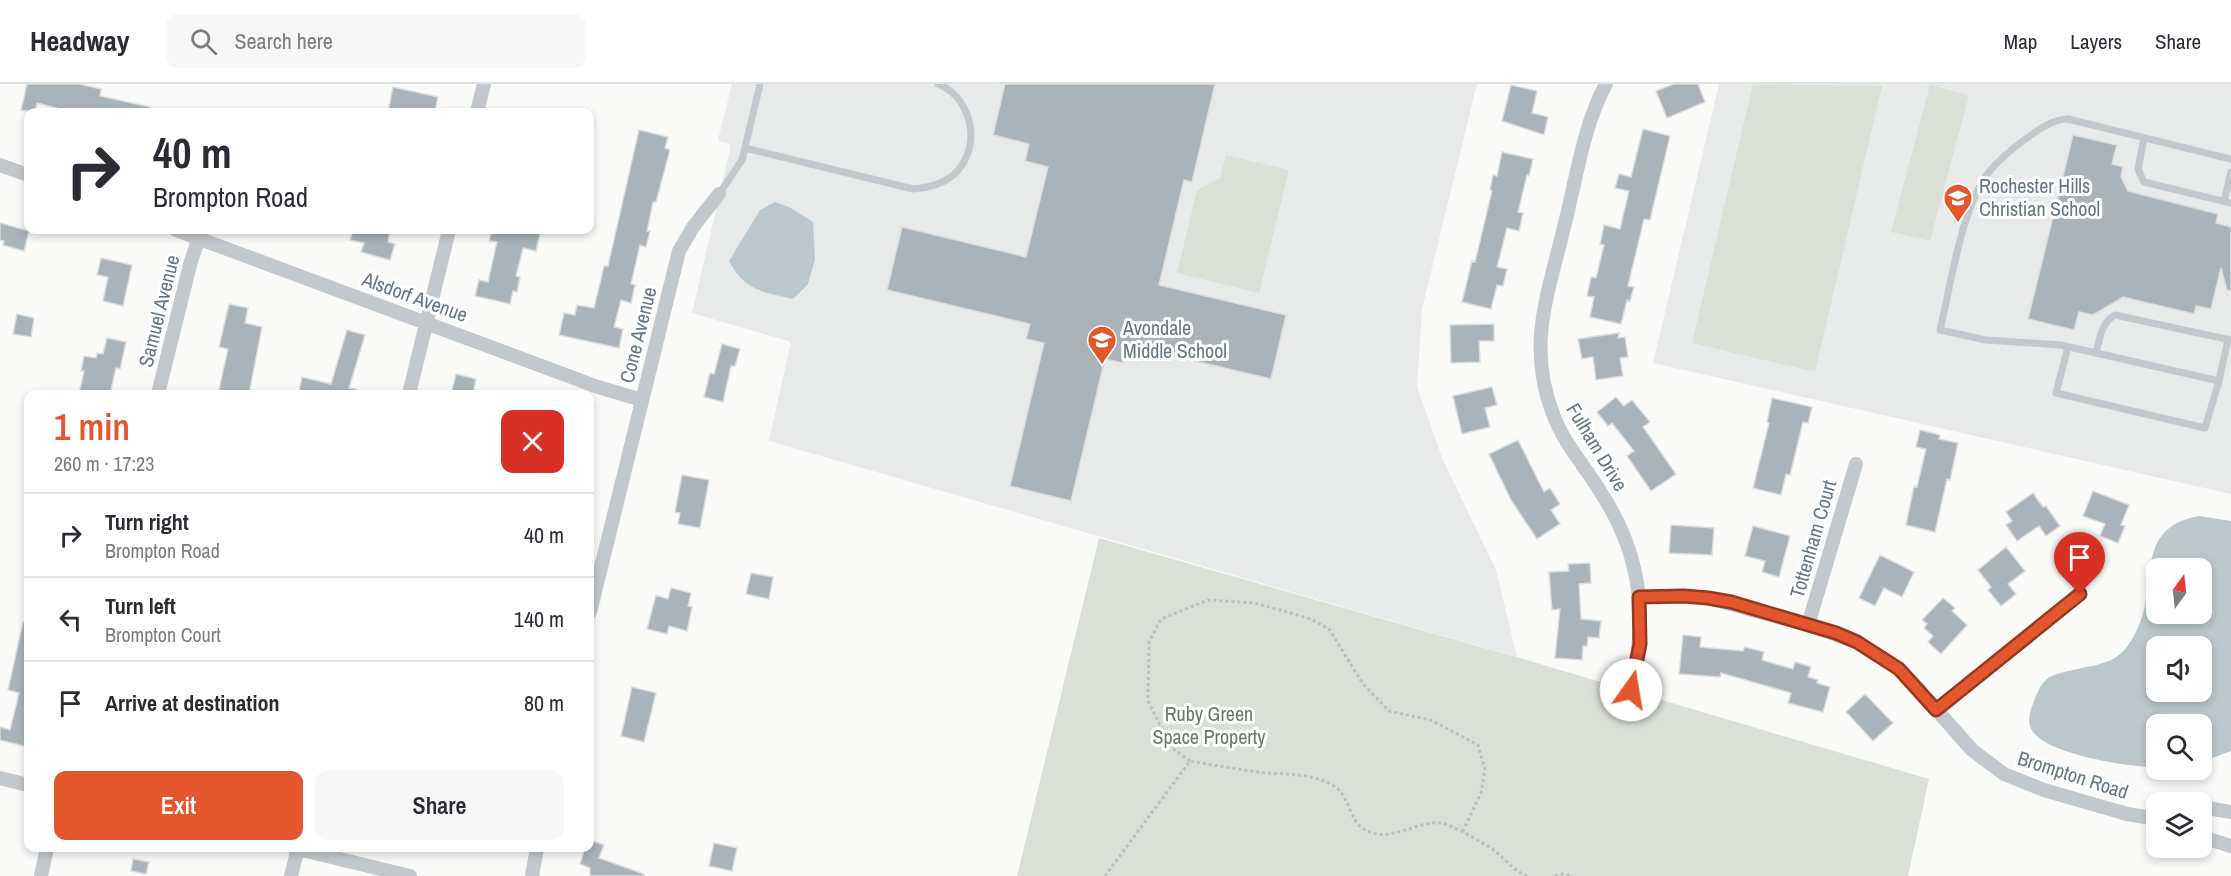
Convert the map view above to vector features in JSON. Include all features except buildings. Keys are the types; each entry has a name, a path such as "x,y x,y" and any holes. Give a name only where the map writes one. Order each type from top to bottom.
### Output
{"street":[{"path":"478,108 484,84"},
{"name":"Fulham Drive","path":"1606,84 1590,122 1545,309 1541,354 1543,375 1554,416 1573,452 1604,497 1619,524 1632,558 1639,597 1640,644 1631,690"},
{"path":"0,165 24,174"},
{"name":"Cone Avenue","path":"594,596 678,251 693,227 719,194"},
{"name":"Alsdorf Avenue","path":"188,234 598,387 642,400"},
{"path":"410,390 448,234"},
{"name":"Samuel Avenue","path":"159,390 191,261 199,238"},
{"name":"Tottenham Court","path":"1808,625 1856,464"},
{"path":"1936,710 2080,594"},
{"name":"Brompton Road","path":"1639,597 1708,598 1808,625 1857,642 1880,655 1912,682 1972,750 1995,768 2023,783 2127,814 2146,817"},
{"path":"0,778 24,784"},
{"path":"2212,809 2231,812"},
{"path":"2212,840 2231,846"},
{"path":"40,876 46,852"},
{"path":"291,876 295,852"},
{"path":"312,852 410,876"},
{"path":"532,876 536,852"}],"lane":[{"name":"Cone Avenue","path":"719,194 739,167 760,84"},
{"path":"745,148 913,189 932,187 949,178 962,165 970,147 971,130 967,113 958,98 938,84"},
{"path":"2219,381 2068,347 1986,340 1940,330 1961,242 1976,192 2000,159 2030,136 2060,119 2068,119 2231,159"},
{"path":"2144,138 2138,168 2144,182 2228,202 2231,172"},
{"path":"2068,347 2056,393 2205,428 2230,339 2115,315 2103,326 2096,353"}],"path":[{"path":"1462,833 1481,793 1485,769 1478,745 1431,720 1389,711 1363,684 1329,629 1311,619 1256,603 1208,600 1161,619 1149,642 1148,700 1172,748 1191,761 1257,772 1311,777 1328,783 1339,790 1362,827 1381,834 1438,823 1446,824 1462,833 1494,850 1508,864 1527,876"},
{"path":"1105,876 1191,761"},
{"path":"1555,876 1563,874 1573,876"}],"shaded area":[{"name":"Avondale Middle School","path":"732,84 1477,84 1422,309 1417,387 1443,460 1496,570 1517,657 769,441 791,342 692,313 731,145 718,140"},
{"name":"Rochester Hills Christian School","path":"1719,84 2231,84 2231,494 1653,363"},
{"path":"775,202 789,207 813,222 815,259 808,284 793,299 756,289 742,279 729,261 760,210"},
{"path":"2199,516 2231,521 2231,751 2212,758 2212,714 2146,714 2146,767 2091,758 2055,747 2042,740 2031,729 2029,719 2042,684 2054,675 2103,663 2119,655 2133,638 2139,625 2146,596 2146,624 2212,624 2212,558 2152,558 2156,544 2165,532 2179,522"}],"green space":[{"path":"1753,84 1882,86 1815,372 1692,343"},
{"path":"1930,85 1969,95 1930,241 1891,232"},
{"path":"1226,155 1289,170 1259,293 1177,273 1197,190 1220,178"},
{"name":"Ruby Green Space Property","path":"1099,538 1516,657 1929,779 1908,876 1017,876"}],"place":[{"name":"Rochester Hills Christian School","path":"1958,224"},
{"name":"Avondale Middle School","path":"1102,366"}],"route":[{"path":"1631,690 1640,644 1639,597 1684,596 1731,602 1836,633 1880,655 1899,669 1936,710 2080,594"}]}
